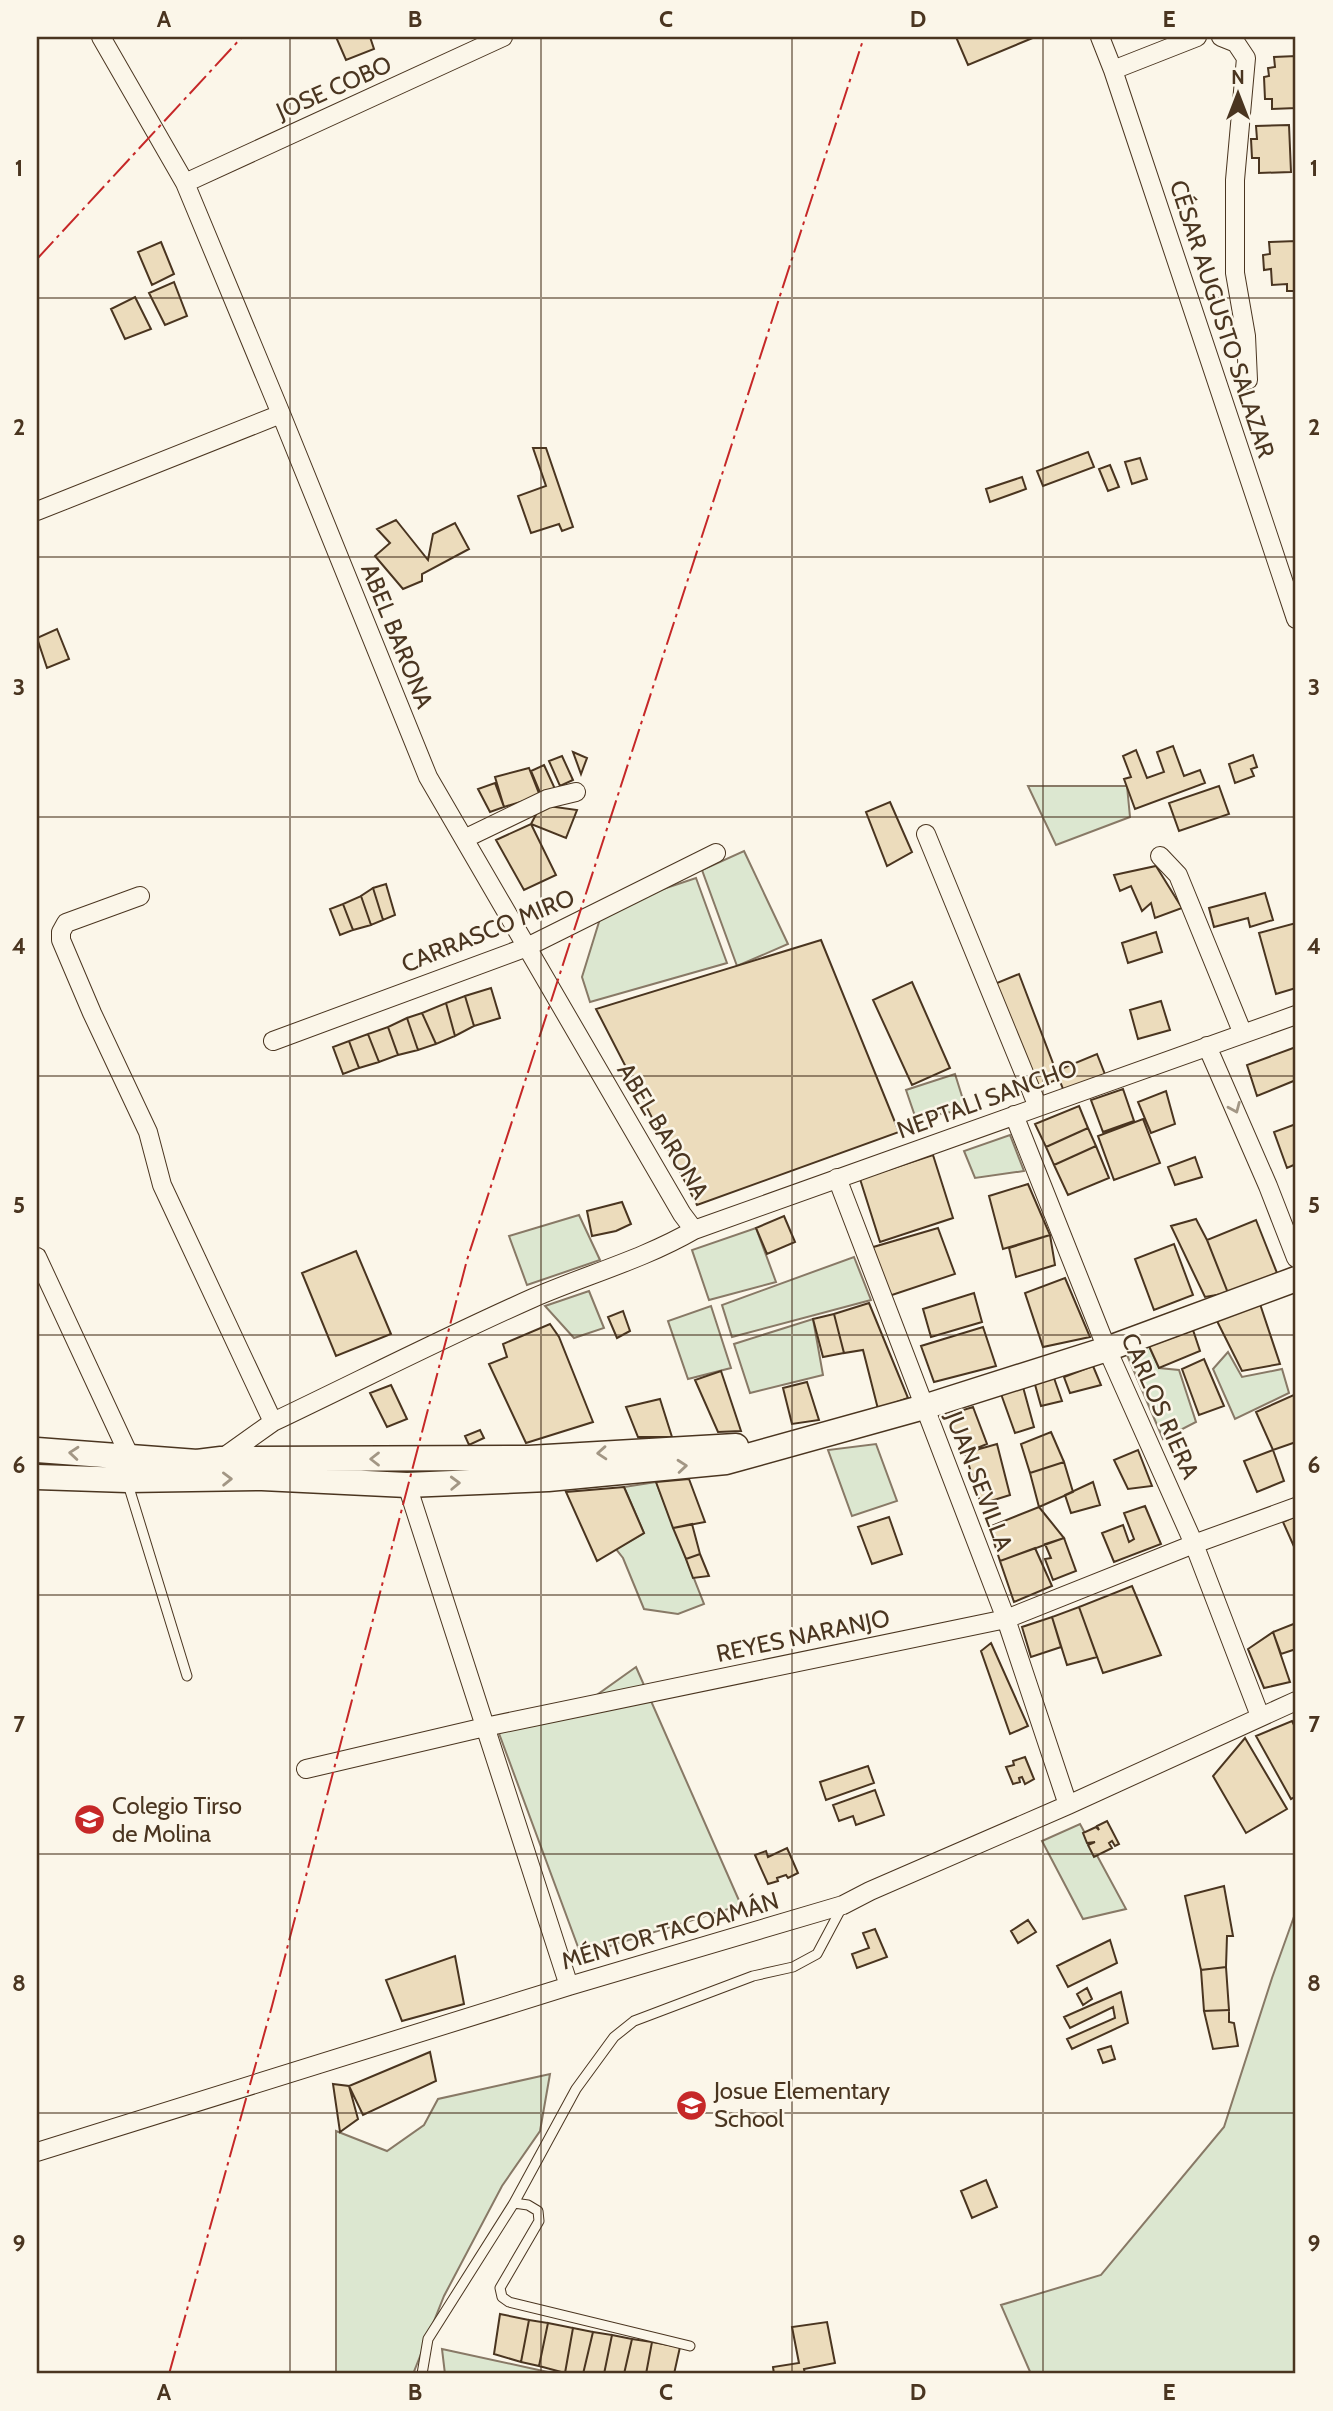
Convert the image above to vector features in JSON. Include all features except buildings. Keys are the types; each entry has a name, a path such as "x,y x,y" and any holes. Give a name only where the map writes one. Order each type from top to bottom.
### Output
{"street":[{"name":"ABEL BARONA","path":"101,37 185,183 428,777 682,1214 694,1230"},
{"name":"CÉSAR AUGUSTO SALAZAR","path":"1100,37 1296,619"},
{"path":"1113,70 1197,37"},
{"path":"1220,37 1236,43 1246,58 1234,180 1236,273 1246,336 1248,380"},
{"name":"JOSE COBO","path":"185,183 496,38"},
{"path":"37,511 281,414"},
{"path":"464,839 538,802 576,792"},
{"path":"926,834 1038,1107"},
{"name":"CARRASCO MIRO","path":"273,1041 527,947 716,853"},
{"path":"1160,856 1178,875 1243,1034"},
{"path":"140,896 66,923 61,932 61,940 148,1132 162,1185 273,1422"},
{"name":"NEPTALI SANCHO","path":"221,1459 273,1422 506,1310 571,1281 673,1242 694,1230 1296,1015"},
{"path":"1207,1046 1296,1258"},
{"name":"CARLOS RIERA","path":"1014,1115 1107,1349 1194,1544 1260,1716"},
{"name":"JUAN SEVILLA","path":"838,1178 1006,1619 1068,1805"},
{"path":"37,1257 128,1469"},
{"path":"37,1450 128,1469 407,1485 548,1479 726,1462 925,1407 1107,1349 1296,1279"},
{"path":"37,1476 221,1459 529,1458 793,1443"},
{"path":"407,1485 569,1986"},
{"name":"REYES NARANJO","path":"306,1769 485,1727 1006,1619 1194,1544 1296,1507"},
{"name":"MÉNTOR TACOAMÁN","path":"37,2152 569,1986 843,1905 1296,1702"}],"lane":[{"path":"128,1469 187,1676"},
{"path":"422,2374 428,2339 514,2203 576,2089 614,2037 635,2021 753,1976 793,1967 817,1954 843,1905"},
{"path":"514,2203 528,2205 538,2211 539,2221 500,2288 502,2297 509,2302 690,2346"}],"green space":[{"path":"1028,786 1127,786 1130,817 1056,845"},
{"path":"744,851 788,944 737,966 702,870"},
{"path":"696,878 727,963 590,1002 582,977 603,909"},
{"path":"955,1074 966,1109 916,1119 906,1090"},
{"path":"1010,1135 1024,1171 975,1178 964,1151"},
{"path":"579,1215 600,1260 527,1285 509,1236"},
{"path":"756,1228 776,1282 709,1300 692,1250"},
{"path":"854,1257 871,1300 732,1337 722,1305"},
{"path":"589,1291 604,1328 574,1338 545,1306"},
{"path":"711,1306 731,1368 688,1379 668,1321"},
{"path":"813,1319 823,1375 750,1393 734,1344"},
{"path":"1149,1346 1159,1368 1179,1370 1196,1422 1163,1439 1127,1355"},
{"path":"1228,1352 1242,1377 1282,1369 1289,1393 1235,1419 1213,1369"},
{"path":"876,1444 897,1501 852,1516 828,1450"},
{"path":"656,1482 704,1604 678,1614 644,1609 623,1558 616,1549 644,1533 624,1487"},
{"path":"636,1667 741,1905 581,1955 497,1728 570,1714"},
{"path":"1080,1824 1126,1909 1083,1919 1042,1841"},
{"path":"1296,1911 1296,2374 1031,2374 1001,2305 1101,2275 1224,2127"},
{"path":"550,2074 540,2131 502,2186 444,2296 413,2374 336,2374 336,2131 387,2151 424,2125 438,2099"},
{"path":"442,2349 557,2374 445,2374"}],"power":[{"path":"37,259 242,37"},
{"path":"169,2374 272,2006 467,1260 864,37"}],"place":[{"name":"Colegio Tirso de Molina","path":"89,1820"},
{"name":"Josue Elementary School","path":"691,2105"}]}
